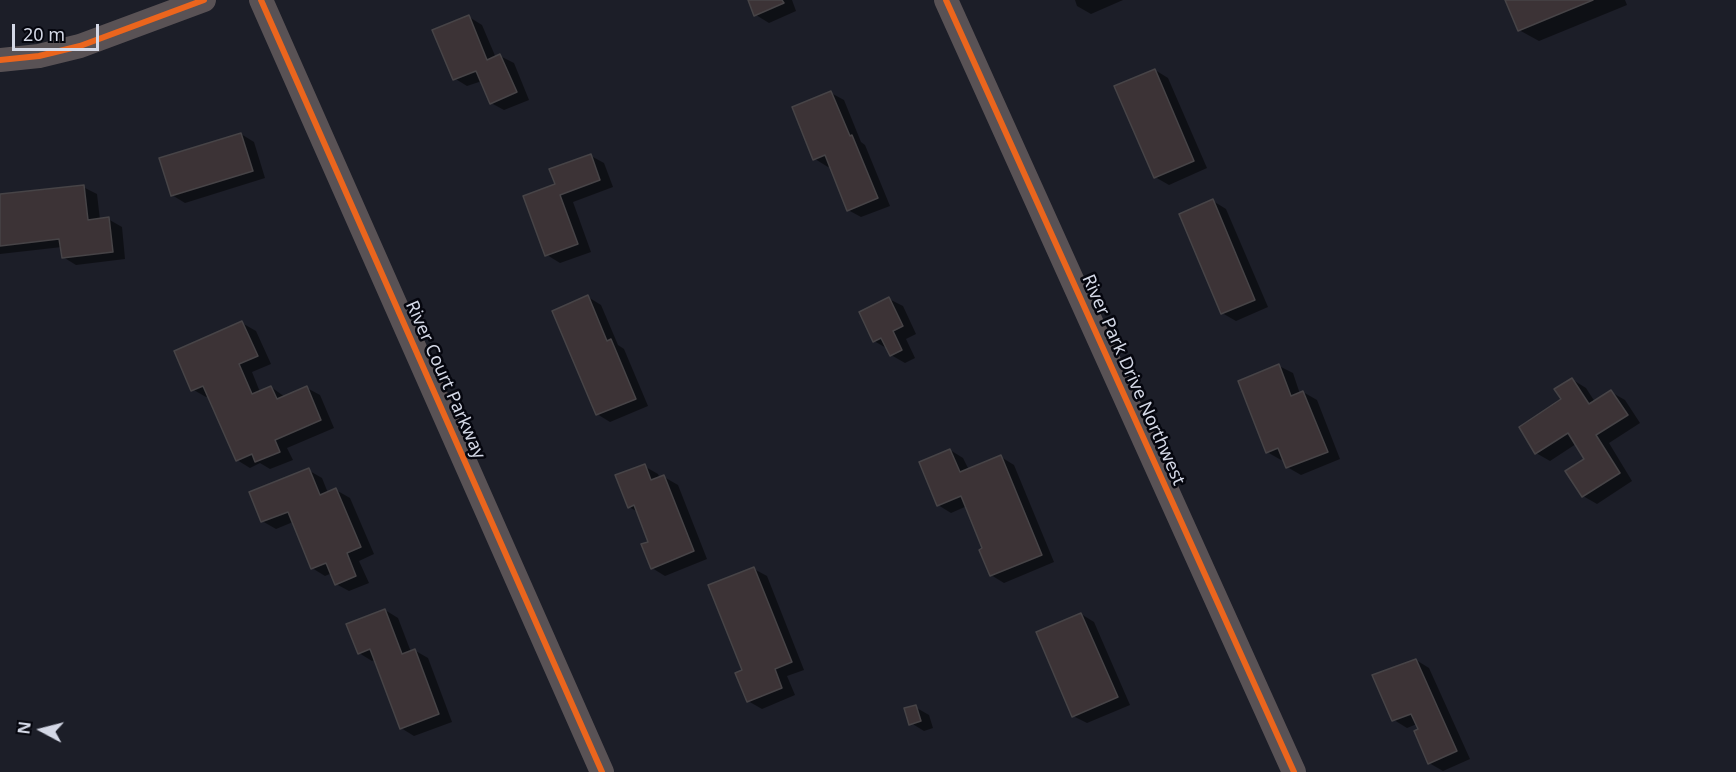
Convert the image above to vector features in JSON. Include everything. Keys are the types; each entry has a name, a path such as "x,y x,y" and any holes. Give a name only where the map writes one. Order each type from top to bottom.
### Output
{"street":[{"path":"0,60 39,56 80,46 204,0"},
{"name":"River Court Parkway","path":"261,0 602,772"},
{"name":"River Park Drive Northwest","path":"946,0 1294,772"}],"building":[{"path":"748,0 782,0 784,3 754,16"},
{"path":"1505,0 1593,0 1518,31"},
{"path":"469,15 487,60 500,54 517,92 490,104 476,71 453,80 432,30"},
{"path":"1155,69 1194,161 1154,178 1114,86"},
{"path":"831,91 878,198 847,211 825,155 813,160 792,107"},
{"path":"241,133 253,171 171,196 159,158"},
{"path":"591,154 600,180 560,195 578,244 545,256 523,196 555,184 549,169"},
{"path":"84,185 88,220 109,217 113,252 62,258 59,239 0,246 0,194"},
{"path":"1213,199 1255,300 1221,314 1179,214"},
{"path":"588,295 607,341 611,339 636,399 596,415 552,311"},
{"path":"889,297 903,326 893,331 902,350 890,356 881,338 873,342 859,312"},
{"path":"242,321 258,356 239,364 252,394 271,386 277,399 307,386 321,420 275,440 280,452 255,462 252,454 236,461 203,386 191,391 174,351"},
{"path":"1279,364 1291,396 1303,391 1328,452 1286,468 1278,448 1266,453 1238,381"},
{"path":"1572,378 1589,404 1611,390 1628,415 1596,435 1620,473 1582,497 1565,471 1584,459 1568,433 1535,454 1519,427 1561,399 1554,389"},
{"path":"950,449 960,472 1001,455 1042,555 990,576 979,550 982,548 961,496 937,506 919,462"},
{"path":"645,464 651,480 664,475 694,551 651,569 641,544 648,542 634,505 628,508 615,475"},
{"path":"309,468 320,495 336,488 361,547 347,553 356,576 335,585 326,563 311,569 288,512 261,522 249,492"},
{"path":"754,567 792,662 775,669 782,688 747,702 735,673 742,670 708,585"},
{"path":"385,609 402,654 415,649 439,714 400,729 370,649 358,654 346,624"},
{"path":"1081,613 1118,697 1072,717 1036,632"},
{"path":"1416,659 1457,751 1428,764 1414,731 1418,729 1411,714 1392,721 1372,675"},
{"path":"916,705 921,721 909,725 904,708"}],"cycle path":[{"path":"0,60 39,56 80,46 204,0"},
{"path":"261,0 602,772"},
{"path":"946,0 1294,772"}]}
